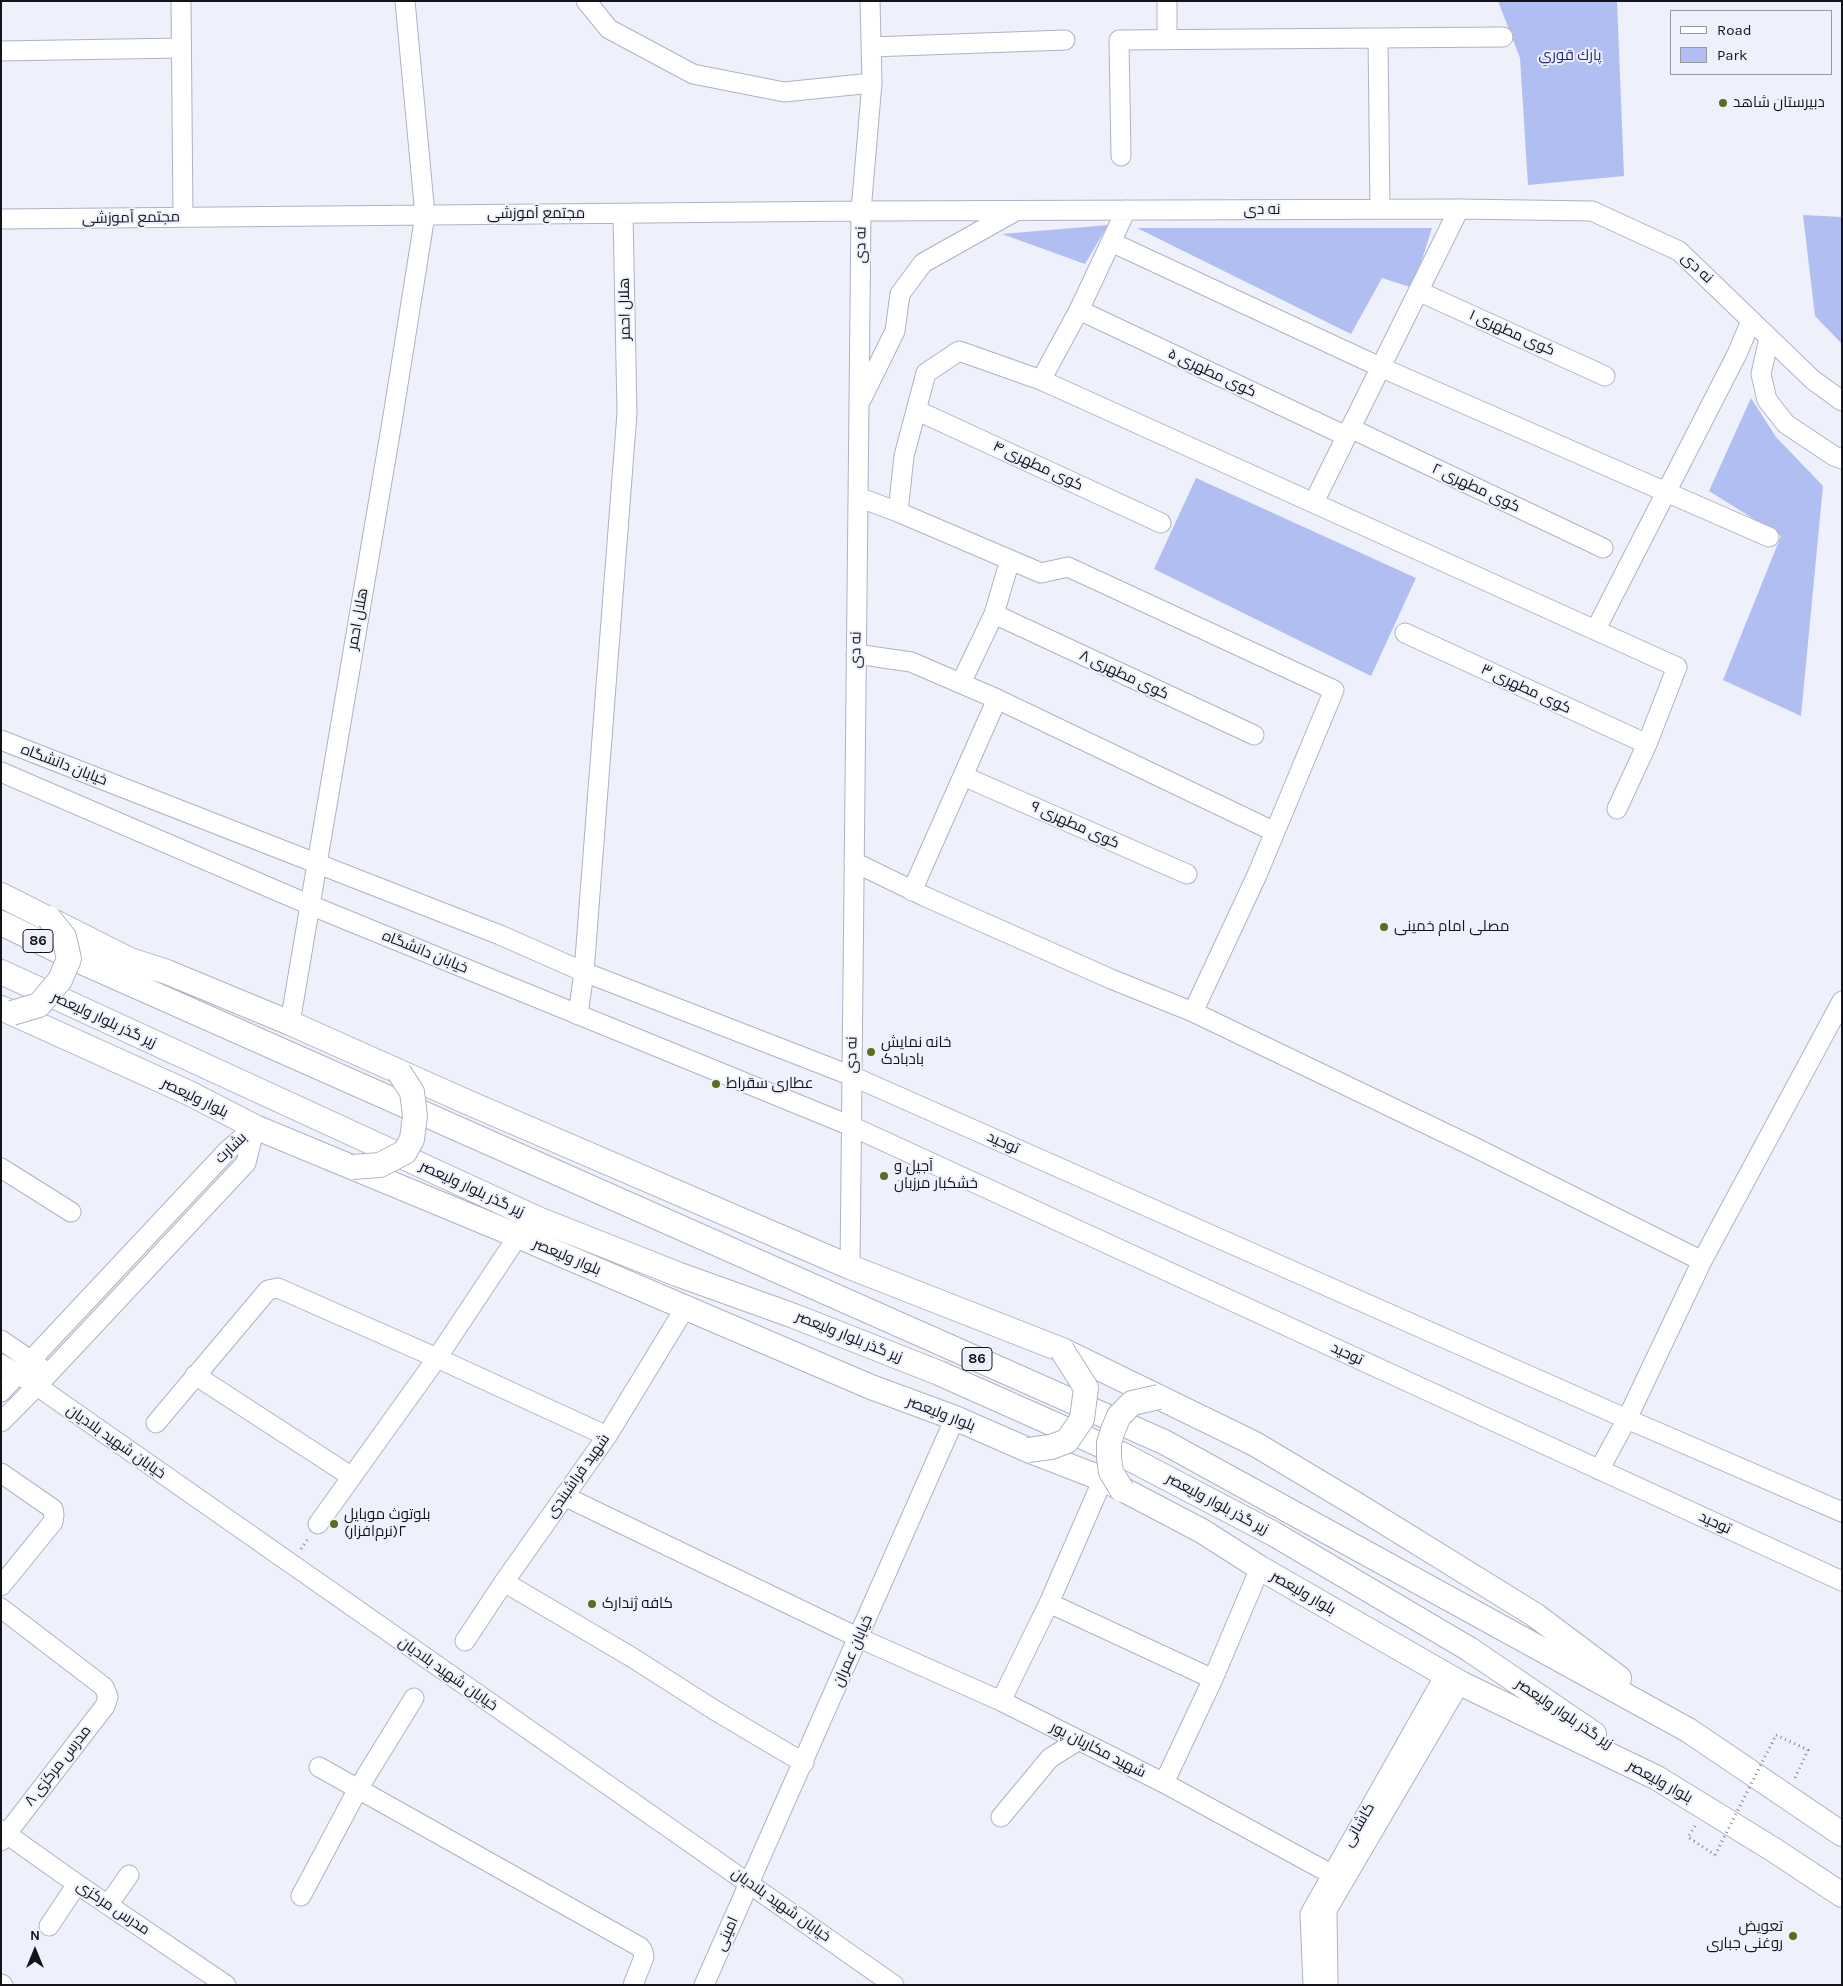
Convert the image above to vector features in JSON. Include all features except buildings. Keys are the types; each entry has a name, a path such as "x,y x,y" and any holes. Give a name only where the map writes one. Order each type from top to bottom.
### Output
{"main road":[{"path":"1,895 130,960 167,972 290,1023 850,1267 1062,1350 1159,1397 1263,1449 1535,1615 1688,1730"},
{"path":"7,1010 39,1004 60,980 69,959 64,936 49,918"},
{"name":"86","path":"1,923 74,959 1164,1442 1688,1730 1842,1834"},
{"name":"زیر گذر بلوار ولیعصر","path":"1,972 538,1219 677,1274 794,1316 939,1374 1121,1454 1274,1534 1469,1649 1657,1778"},
{"name":"بلوار ولیعصر","path":"7,1010 188,1093 254,1126 518,1236 871,1387 955,1418 1112,1485 1202,1531 1260,1568 1453,1679 1657,1778 1774,1850 1842,1895"},
{"path":"352,1167 380,1165 405,1152 412,1139 415,1116 412,1092 399,1072"},
{"path":"1028,1450 1051,1447 1067,1440 1082,1419 1086,1388 1062,1350"},
{"path":"1112,1485 1109,1443 1119,1416 1132,1403 1159,1397"}],"street":[{"path":"181,1 183,217"},
{"name":"هلال احمر","path":"290,1023 392,422 425,215 405,1"},
{"path":"586,1 609,29 693,74 784,92 872,83"},
{"path":"861,211 872,83 870,1"},
{"path":"1167,1 1167,40"},
{"path":"1120,156 1119,40 1503,36"},
{"path":"1378,38 1380,209"},
{"path":"871,47 1066,40"},
{"path":"1,51 181,48"},
{"path":"1314,502 1459,209"},
{"name":"نه دی","path":"850,1267 861,211 1459,209 1592,211 1679,251 1814,380 1842,401"},
{"path":"1041,380 1079,310 1126,210"},
{"name":"مجتمع آموزشی","path":"1,219 861,211"},
{"path":"859,404 895,331 900,294 923,263 1016,211"},
{"name":"هلال احمر","path":"578,1015 584,972 627,413 623,214"},
{"path":"1111,242 1380,368 1769,537"},
{"name":"کوی مطهری ۱","path":"1418,291 1605,376"},
{"name":"کوی مطهری ۵","path":"1079,310 1348,432"},
{"path":"1596,629 1737,354 1751,321"},
{"path":"1769,338 1761,374 1767,400 1786,424 1834,456 1842,459"},
{"path":"898,512 904,456 926,373 959,351 1041,380 1677,667 1647,744 1616,809"},
{"name":"کوی مطهری ۴","path":"916,410 1161,523"},
{"name":"کوی مطهری ۲","path":"1348,432 1603,548"},
{"path":"858,497 1041,573 1068,567 1334,690 1256,875 1193,1012"},
{"path":"961,683 994,614 1010,560"},
{"name":"کوی مطهری ۸","path":"994,614 1254,735"},
{"name":"کوی مطهری ۳","path":"1406,633 1647,744"},
{"path":"856,654 911,662 961,683 1274,832"},
{"path":"912,891 997,699"},
{"name":"خیابان دانشگاه","path":"1,740 500,935 584,972 852,1076"},
{"name":"خیابان دانشگاه","path":"1,772 310,905 851,1126"},
{"name":"کوی مطهری ۹","path":"963,776 1187,874"},
{"path":"854,862 912,891 1111,979 1193,1012 1474,1147 1702,1261"},
{"path":"1599,1470 1627,1419 1702,1261 1842,1001"},
{"name":"توحید","path":"852,1076 1627,1419 1842,1512"},
{"name":"بشارت","path":"1,1392 9,1369 31,1360 228,1150 254,1126"},
{"name":"بشارت","path":"1,1422 246,1163 254,1126"},
{"name":"توحید","path":"851,1126 1842,1581"},
{"path":"1,1168 71,1212"},
{"path":"318,1524 437,1358 518,1236"},
{"path":"156,1423 268,1290 278,1288 607,1436"},
{"name":"شهید فراشبندی","path":"465,1641 504,1582 607,1436 684,1308"},
{"name":"خیابان شهید بلادیان","path":"1,1340 31,1360 42,1380"},
{"name":"خیابان شهید بلادیان","path":"9,1369 42,1380 291,1564 894,1985"},
{"path":"195,1375 352,1477"},
{"name":"خیابان عمران","path":"750,1883 955,1418"},
{"path":"1,1473 53,1508 54,1515 53,1522 1,1586"},
{"path":"1001,1701 1048,1602 1112,1485"},
{"name":"شهید مکاریان پور","path":"564,1496 859,1638 1001,1701 1164,1783 1331,1874"},
{"path":"1164,1783 1213,1679 1260,1568"},
{"path":"504,1582 633,1658 716,1711 804,1763"},
{"path":"1048,1602 1213,1679"},
{"name":"مدرس مرکزی ۸","path":"1,1608 104,1687 108,1697 105,1706 3,1835"},
{"name":"کاشانی","path":"1313,1985 1310,1914 1331,1874 1453,1679"},
{"name":"کاشانی","path":"1328,1985 1327,1910 1453,1679"},
{"path":"301,1896 358,1789 414,1698"},
{"path":"1001,1817 1050,1758 1079,1740"},
{"path":"319,1767 640,1947 644,1957 633,1985"},
{"name":"مدرس مرکزی","path":"3,1835 226,1985"},
{"path":"108,1906 129,1874"},
{"name":"امینی","path":"704,1985 750,1883"},
{"path":"49,1926 77,1884"}],"path":[{"path":"291,1564 318,1524"},
{"path":"1688,1837 1715,1855 1776,1735 1808,1750 1786,1797"}],"green space":[{"name":"پارك قوري","path":"1498,1 1617,1 1624,176 1528,185 1520,58"},
{"path":"1803,215 1842,217 1842,344 1815,316"},
{"path":"1108,225 1085,264 1002,234"},
{"path":"1137,228 1432,228 1413,288 1382,278 1351,334"},
{"path":"1751,398 1776,437 1823,486 1801,716 1723,680 1781,536 1709,491"},
{"path":"1196,478 1416,578 1371,676 1154,569"}],"place":[{"name":"دبیرستان شاهد","path":"1723,103"},
{"name":"مصلی امام خمینی","path":"1384,927"},
{"name":"خانه نمایش بادبادک","path":"871,1052"},
{"name":"عطاری سقراط","path":"716,1084"},
{"name":"آجیل و خشکبار مرزبان","path":"884,1176"},
{"name":"بلوتوث موبایل (نرم‌افزار)۲","path":"334,1524"},
{"name":"کافه ژندارک","path":"592,1604"},
{"name":"تعویض روغنی جباری","path":"1793,1936"}]}
